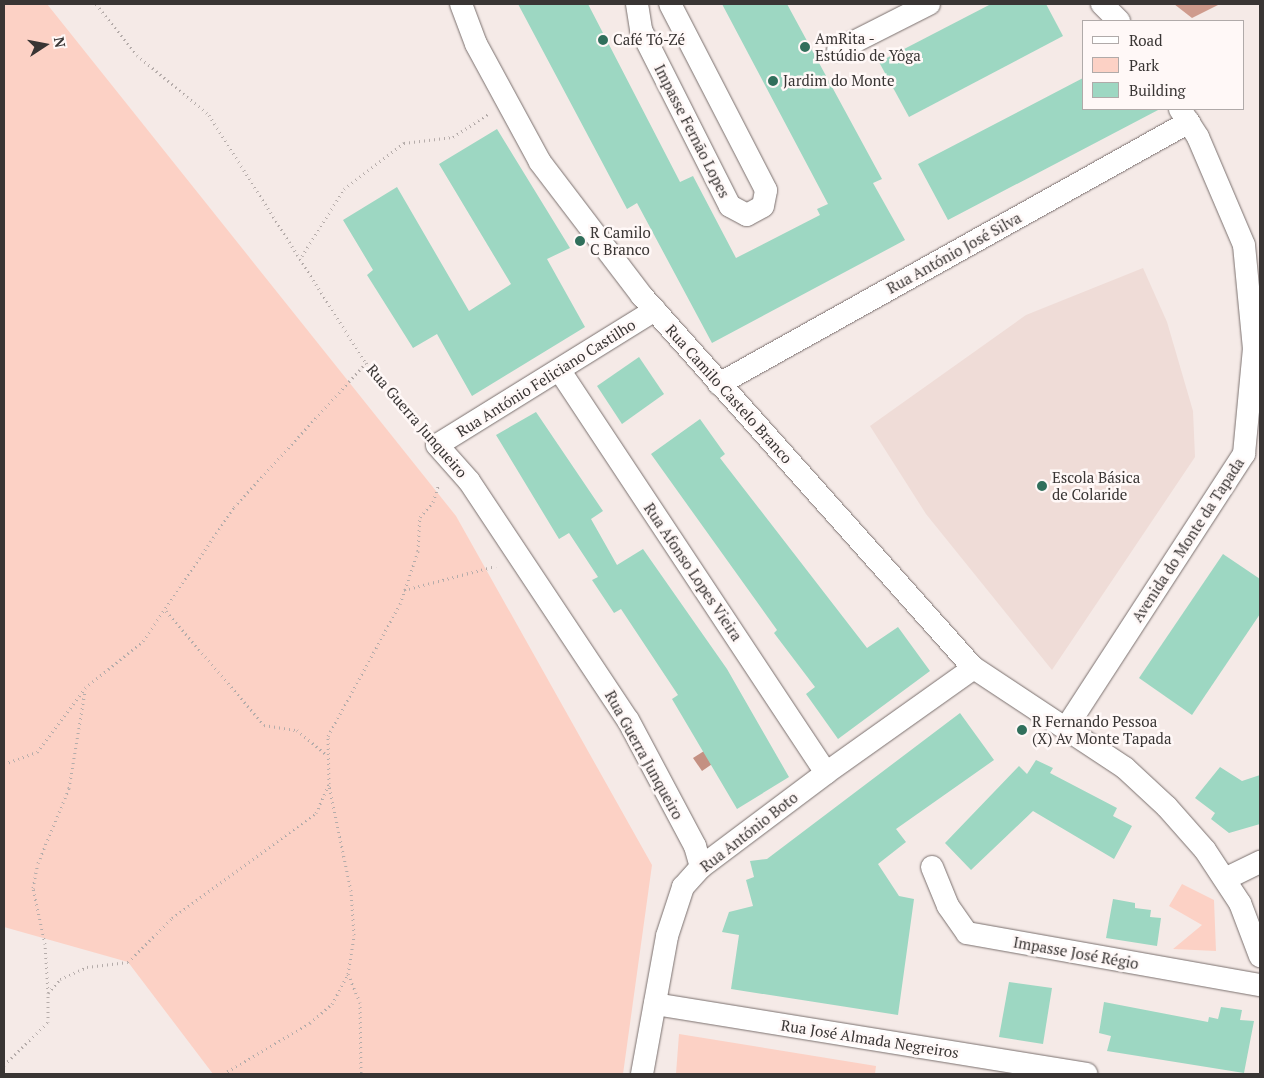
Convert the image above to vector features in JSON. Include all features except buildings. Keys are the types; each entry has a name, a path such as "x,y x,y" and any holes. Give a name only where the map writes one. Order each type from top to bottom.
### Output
{"street":[{"name":"Rua Camilo Castelo Branco","path":"461,4 507,100 540,162 655,310 974,668 1126,768 1167,807 1224,879 1240,903 1260,956"},
{"name":"Impasse Fernão Lopes","path":"637,4 641,30 730,206 747,215 763,206 766,190 670,4"},
{"path":"838,50 929,4"},
{"path":"1102,4 1118,20"},
{"name":"Rua António José Silva","path":"719,384 1185,115"},
{"name":"Avenida do Monte da Tapada","path":"1066,728 1244,454 1253,432 1254,349 1244,245 1185,115"},
{"name":"Rua António Feliciano Castilho","path":"443,453 560,371 655,310"},
{"name":"Rua Afonso Lopes Vieira","path":"560,371 826,773"},
{"name":"Rua Guerra Junqueiro","path":"443,453 469,481 628,720 695,846 701,867"},
{"name":"Rua António Boto","path":"642,1074 667,936 683,887 701,867 826,773 974,668"},
{"path":"1224,879 1260,862"},
{"name":"Impasse José Régio","path":"932,867 948,906 967,933 1260,984"},
{"name":"Rua José Almada Negreiros","path":"655,1004 1086,1074"}],"path":[{"name":"Rua Guerra Junqueiro","path":"96,4 136,55 209,116 301,256 366,363 443,453"},
{"path":"301,256 344,189 404,143 453,137 507,100"},
{"path":"4,764 37,752 85,688 144,641 166,611 234,507 366,363"},
{"path":"223,1074 310,1023 332,1004 348,974 354,935 351,891 329,784 326,755 328,736 404,590 418,551 420,517 433,502 443,453"},
{"path":"404,590 521,559"},
{"path":"166,611 264,725 297,730 326,755"},
{"path":"4,1065 48,1022 45,944 33,888 38,863 69,788 85,688"},
{"path":"48,993 60,979 87,967 128,962 172,918 316,813 329,784"},
{"path":"348,974 360,1002 361,1074"}],"shaded area":[{"path":"1174,4 1220,4 1192,18"},
{"name":"Escola Básica de Colaride","path":"1143,268 1167,322 1193,411 1195,457 1052,670 926,514 870,426 1026,315"},
{"path":"726,737 734,749 702,771 693,758"}],"green space":[{"path":"4,4 47,4 456,516 652,865 623,1074 213,1074 128,962 4,927"},
{"path":"1182,884 1214,900 1216,951 1173,949 1202,925 1169,906"},
{"path":"679,1034 876,1066 875,1074 676,1074"}],"place":[{"name":"Café Tó-Zé","path":"603,40"},
{"name":"AmRita - Estúdio de Yôga","path":"805,47"},
{"name":"Jardim do Monte","path":"773,81"},
{"name":"R Camilo C Branco","path":"580,241"},
{"name":"Escola Básica de Colaride","path":"1042,486"},
{"name":"R Fernando Pessoa (X) Av Monte Tapada","path":"1022,730"}]}
